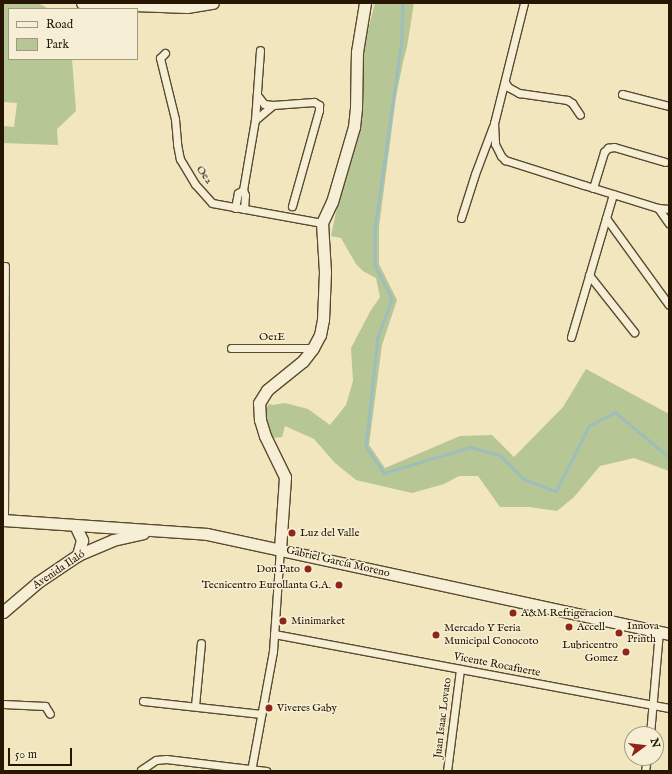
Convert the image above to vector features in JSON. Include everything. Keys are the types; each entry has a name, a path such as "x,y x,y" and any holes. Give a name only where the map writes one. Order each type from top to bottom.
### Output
{"street":[{"path":"82,3 187,7 213,3"},
{"path":"251,770 273,651 285,477 265,436 260,420 259,404 266,390 303,361 313,348 320,334 323,320 325,272 322,223 332,202 354,127 356,108 357,52 365,3"},
{"path":"461,218 475,174 494,123 524,3"},
{"path":"244,209 245,195 243,190 255,120 260,50"},
{"name":"Oe2","path":"165,53 160,58 175,119 176,144 180,159 195,184 212,202 235,208 322,223"},
{"path":"505,82 508,87 519,93 572,102 580,115"},
{"path":"622,94 669,106"},
{"path":"257,95 264,104 274,105 314,102 319,105 319,110 292,206"},
{"path":"255,120 274,105"},
{"path":"494,123 495,144 505,160 658,208 669,209"},
{"path":"593,188 604,152 608,148 614,147 665,162"},
{"path":"235,208 238,193 243,190"},
{"path":"572,337 613,194"},
{"path":"658,208 669,224"},
{"path":"606,218 669,305"},
{"path":"3,520 5,266"},
{"path":"589,275 634,332"},
{"name":"Oe1E","path":"231,348 313,348"},
{"name":"Gabriel García Moreno","path":"3,520 75,526 168,530 207,534 664,633"},
{"path":"75,526 82,540 78,555"},
{"name":"Avenida Ilaló","path":"3,612 38,582 78,555 118,539 149,532 168,530"},
{"path":"651,726 664,633"},
{"name":"Vicente Rocafuerte","path":"274,634 669,708"},
{"path":"195,706 201,643"},
{"name":"Juan Isaac Lovato","path":"447,771 460,669"},
{"path":"143,700 261,714"},
{"path":"3,704 45,706 50,714"},
{"path":"141,770 156,760 166,759 266,771"}],"green space":[{"path":"3,3 38,3 47,8 8,8 8,60 72,60 76,111 57,129 58,145 3,143 3,126 14,127 17,103 3,102"},
{"path":"375,3 414,3 407,47 396,97 379,227 379,264 397,300 382,345 369,445 385,468 460,436 492,435 514,457 563,407 586,369 669,414 669,471 634,458 600,466 574,497 557,511 529,507 500,507 478,476 459,476 444,484 412,493 356,480 335,463 314,439 285,426 282,437 273,438 264,417 265,410 269,404 273,405 285,403 308,409 330,425 346,405 353,381 351,348 371,310 380,297 376,278 363,271 356,264 341,238 331,236 337,207 358,133 362,109 363,49"}],"waterway":[{"path":"403,3 402,40 375,230 375,265 392,299 378,338 366,446 384,473 470,447 500,455 524,479 556,491 589,426 615,412 669,457"}],"place":[{"name":"Luz del Valle","path":"292,533"},
{"name":"Don Pato","path":"308,569"},
{"name":"Tecnicentro Eurollanta G.A.","path":"339,585"},
{"name":"A&M Refrigeracion","path":"513,613"},
{"name":"Minimarket","path":"283,621"},
{"name":"Accell","path":"569,627"},
{"name":"Innova Printh","path":"619,633"},
{"name":"Mercado Y Feria Municipal Conocoto","path":"436,635"},
{"name":"Lubricentro Gomez","path":"626,652"},
{"name":"Viveres Gaby","path":"269,708"}]}
